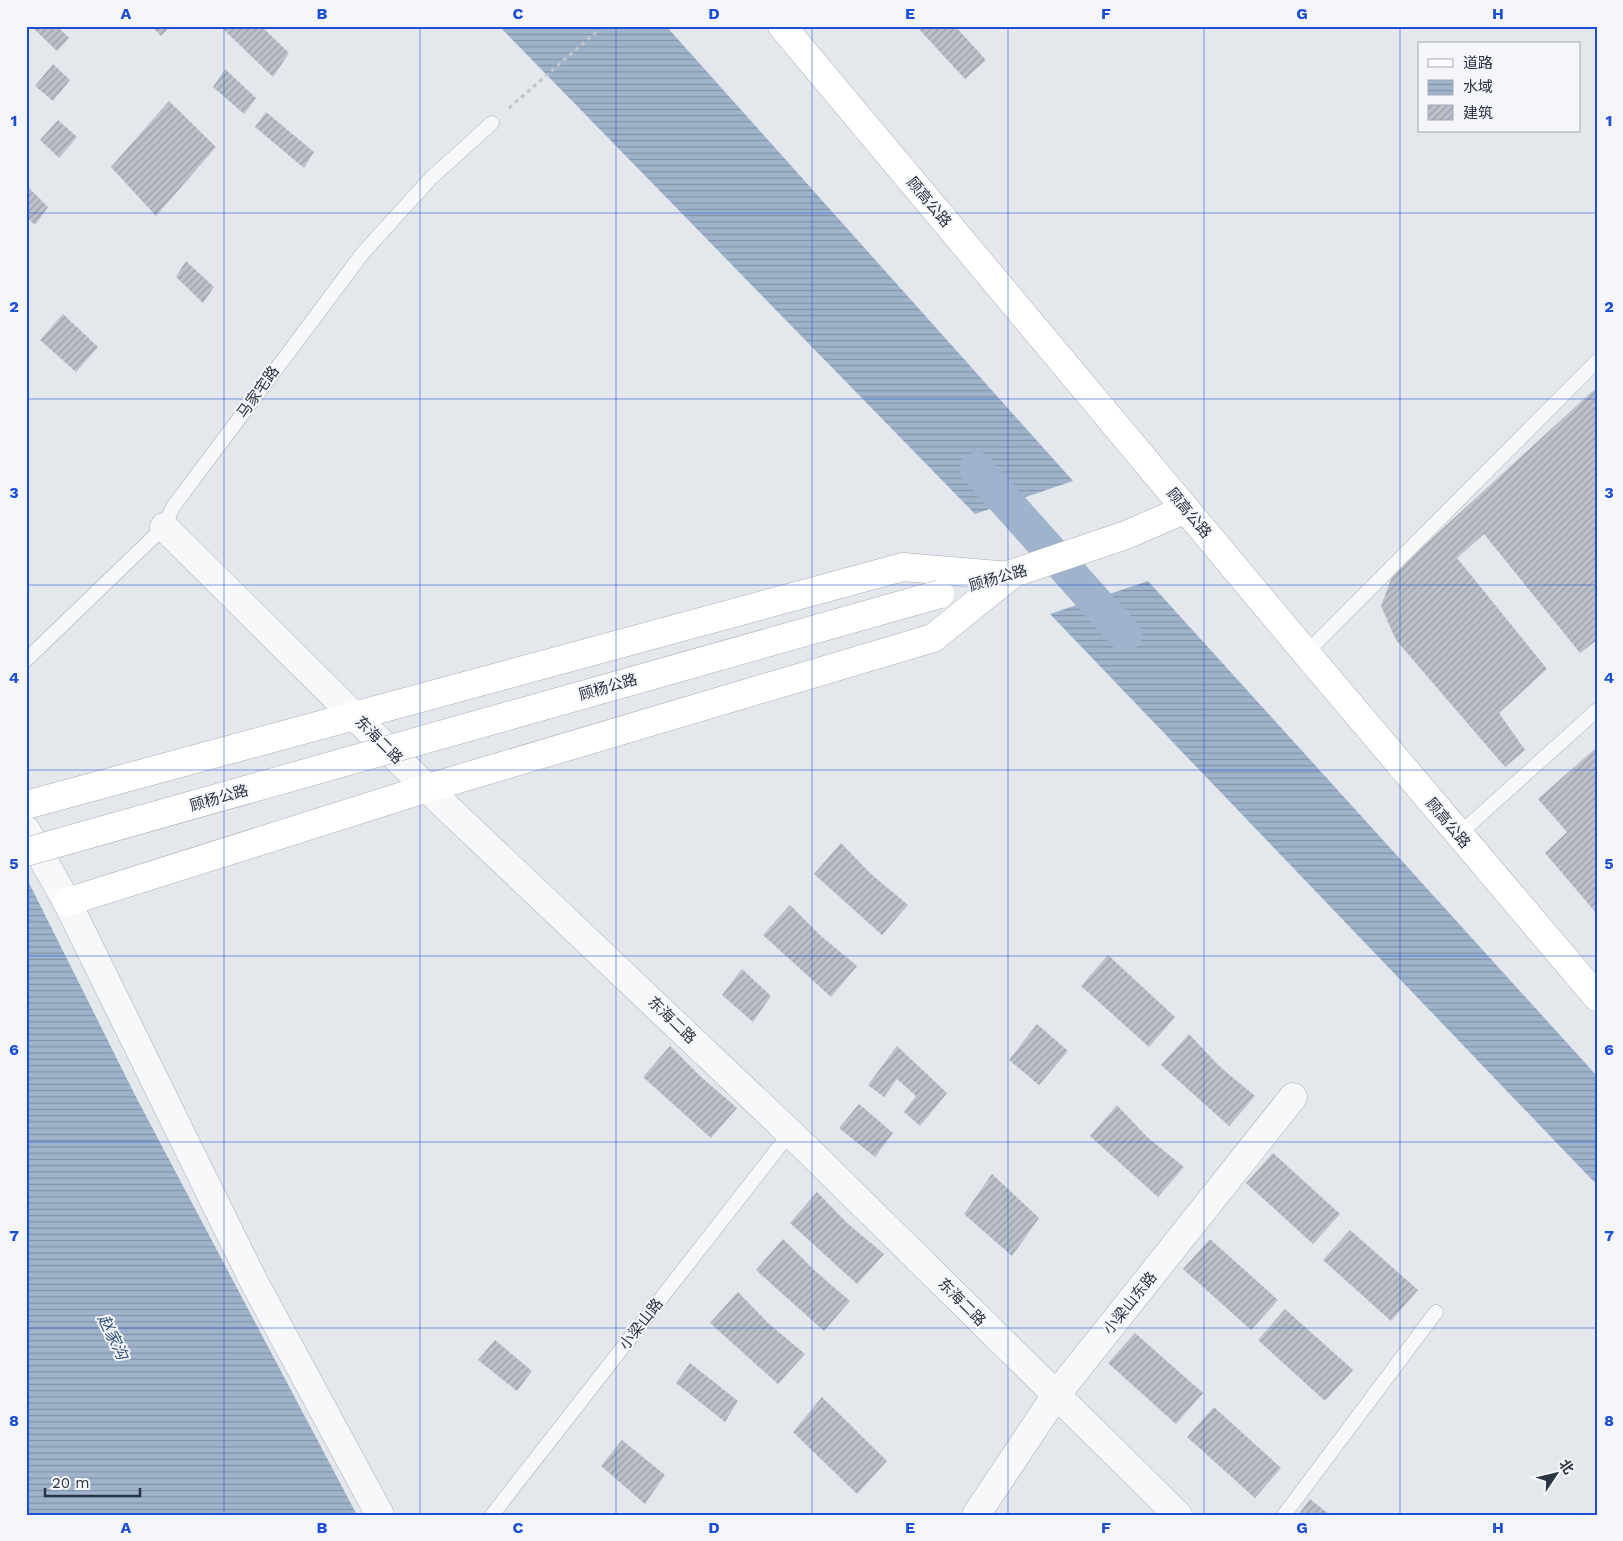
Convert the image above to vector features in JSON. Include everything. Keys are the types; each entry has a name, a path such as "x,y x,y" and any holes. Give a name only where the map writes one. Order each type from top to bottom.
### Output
{"street":[{"name":"顾高公路","path":"782,26 1306,654 1597,998"},
{"name":"顾杨公路","path":"26,852 1020,573 1126,535 1186,509"},
{"name":"东海二路","path":"164,527 428,788 790,1133 1178,1515"},
{"path":"26,805 903,567 1020,573"},
{"path":"67,902 428,788 933,638 1020,573"},
{"path":"26,830 67,902 253,1280 380,1515"},
{"name":"小梁山东路","path":"976,1515 1056,1395 1293,1097"}],"lane":[{"name":"马家宅路","path":"26,660 164,527 173,507 362,254 431,178 492,123"},
{"path":"1306,654 1597,361"},
{"path":"1458,835 1597,710"},
{"name":"小梁山路","path":"492,1515 790,1133"},
{"path":"1284,1515 1436,1312"}],"path":[{"path":"492,123 603,26"}],"water":[{"path":"499,26 666,26 1073,481 975,514"},
{"path":"1148,581 1597,1076 1597,1185 1050,614"},
{"name":"赵家沟","path":"26,877 137,1099 357,1515 26,1515"}],"building":[{"path":"31,26 57,26 69,38 57,51"},
{"path":"151,26 171,26 161,36"},
{"path":"220,26 261,26 289,53 273,77"},
{"path":"916,26 955,26 986,60 965,79"},
{"path":"53,64 70,80 53,101 35,86"},
{"path":"225,69 256,98 244,114 213,87"},
{"path":"169,101 216,147 156,216 111,167"},
{"path":"266,112 314,152 304,168 255,127"},
{"path":"58,120 77,137 59,158 40,140"},
{"path":"26,185 48,207 35,225 26,217"},
{"path":"186,261 214,287 203,303 176,277"},
{"path":"63,314 98,347 76,372 40,340"},
{"path":"1597,387 1597,640 1580,653 1484,534 1457,558 1547,669 1499,713 1525,750 1505,767 1396,640 1381,606 1393,574"},
{"path":"1597,747 1597,914 1545,853 1567,832 1538,799"},
{"path":"841,843 871,874 908,905 882,935 814,874"},
{"path":"790,905 821,936 857,966 831,997 763,935"},
{"path":"1108,955 1175,1017 1149,1047 1081,986"},
{"path":"742,969 771,996 753,1022 722,995"},
{"path":"1037,1024 1068,1051 1039,1085 1009,1060"},
{"path":"1189,1034 1219,1066 1255,1096 1229,1126 1161,1065"},
{"path":"670,1046 701,1077 737,1108 711,1138 643,1077"},
{"path":"897,1046 947,1093 920,1126 904,1112 916,1096 897,1079 884,1097 868,1085"},
{"path":"859,1104 893,1133 875,1157 839,1128"},
{"path":"1117,1105 1147,1137 1184,1167 1158,1197 1090,1136"},
{"path":"1273,1153 1340,1214 1313,1244 1246,1183"},
{"path":"992,1174 1039,1218 1012,1256 964,1214"},
{"path":"817,1192 847,1223 884,1254 857,1284 790,1223"},
{"path":"1350,1230 1418,1290 1391,1321 1323,1260"},
{"path":"783,1239 814,1270 850,1301 824,1331 756,1270"},
{"path":"1210,1239 1278,1300 1251,1330 1183,1269"},
{"path":"738,1292 768,1323 805,1354 778,1384 710,1323"},
{"path":"1285,1309 1353,1370 1325,1401 1258,1340"},
{"path":"1135,1333 1203,1393 1176,1424 1108,1363"},
{"path":"495,1340 532,1371 517,1391 478,1360"},
{"path":"690,1363 738,1401 725,1422 676,1383"},
{"path":"822,1397 887,1461 857,1494 793,1432"},
{"path":"1214,1407 1281,1468 1255,1498 1187,1437"},
{"path":"622,1440 665,1475 645,1504 601,1466"},
{"path":"1310,1499 1330,1515 1298,1515"}],"waterway":[{"path":"977,469 1125,635"}]}
